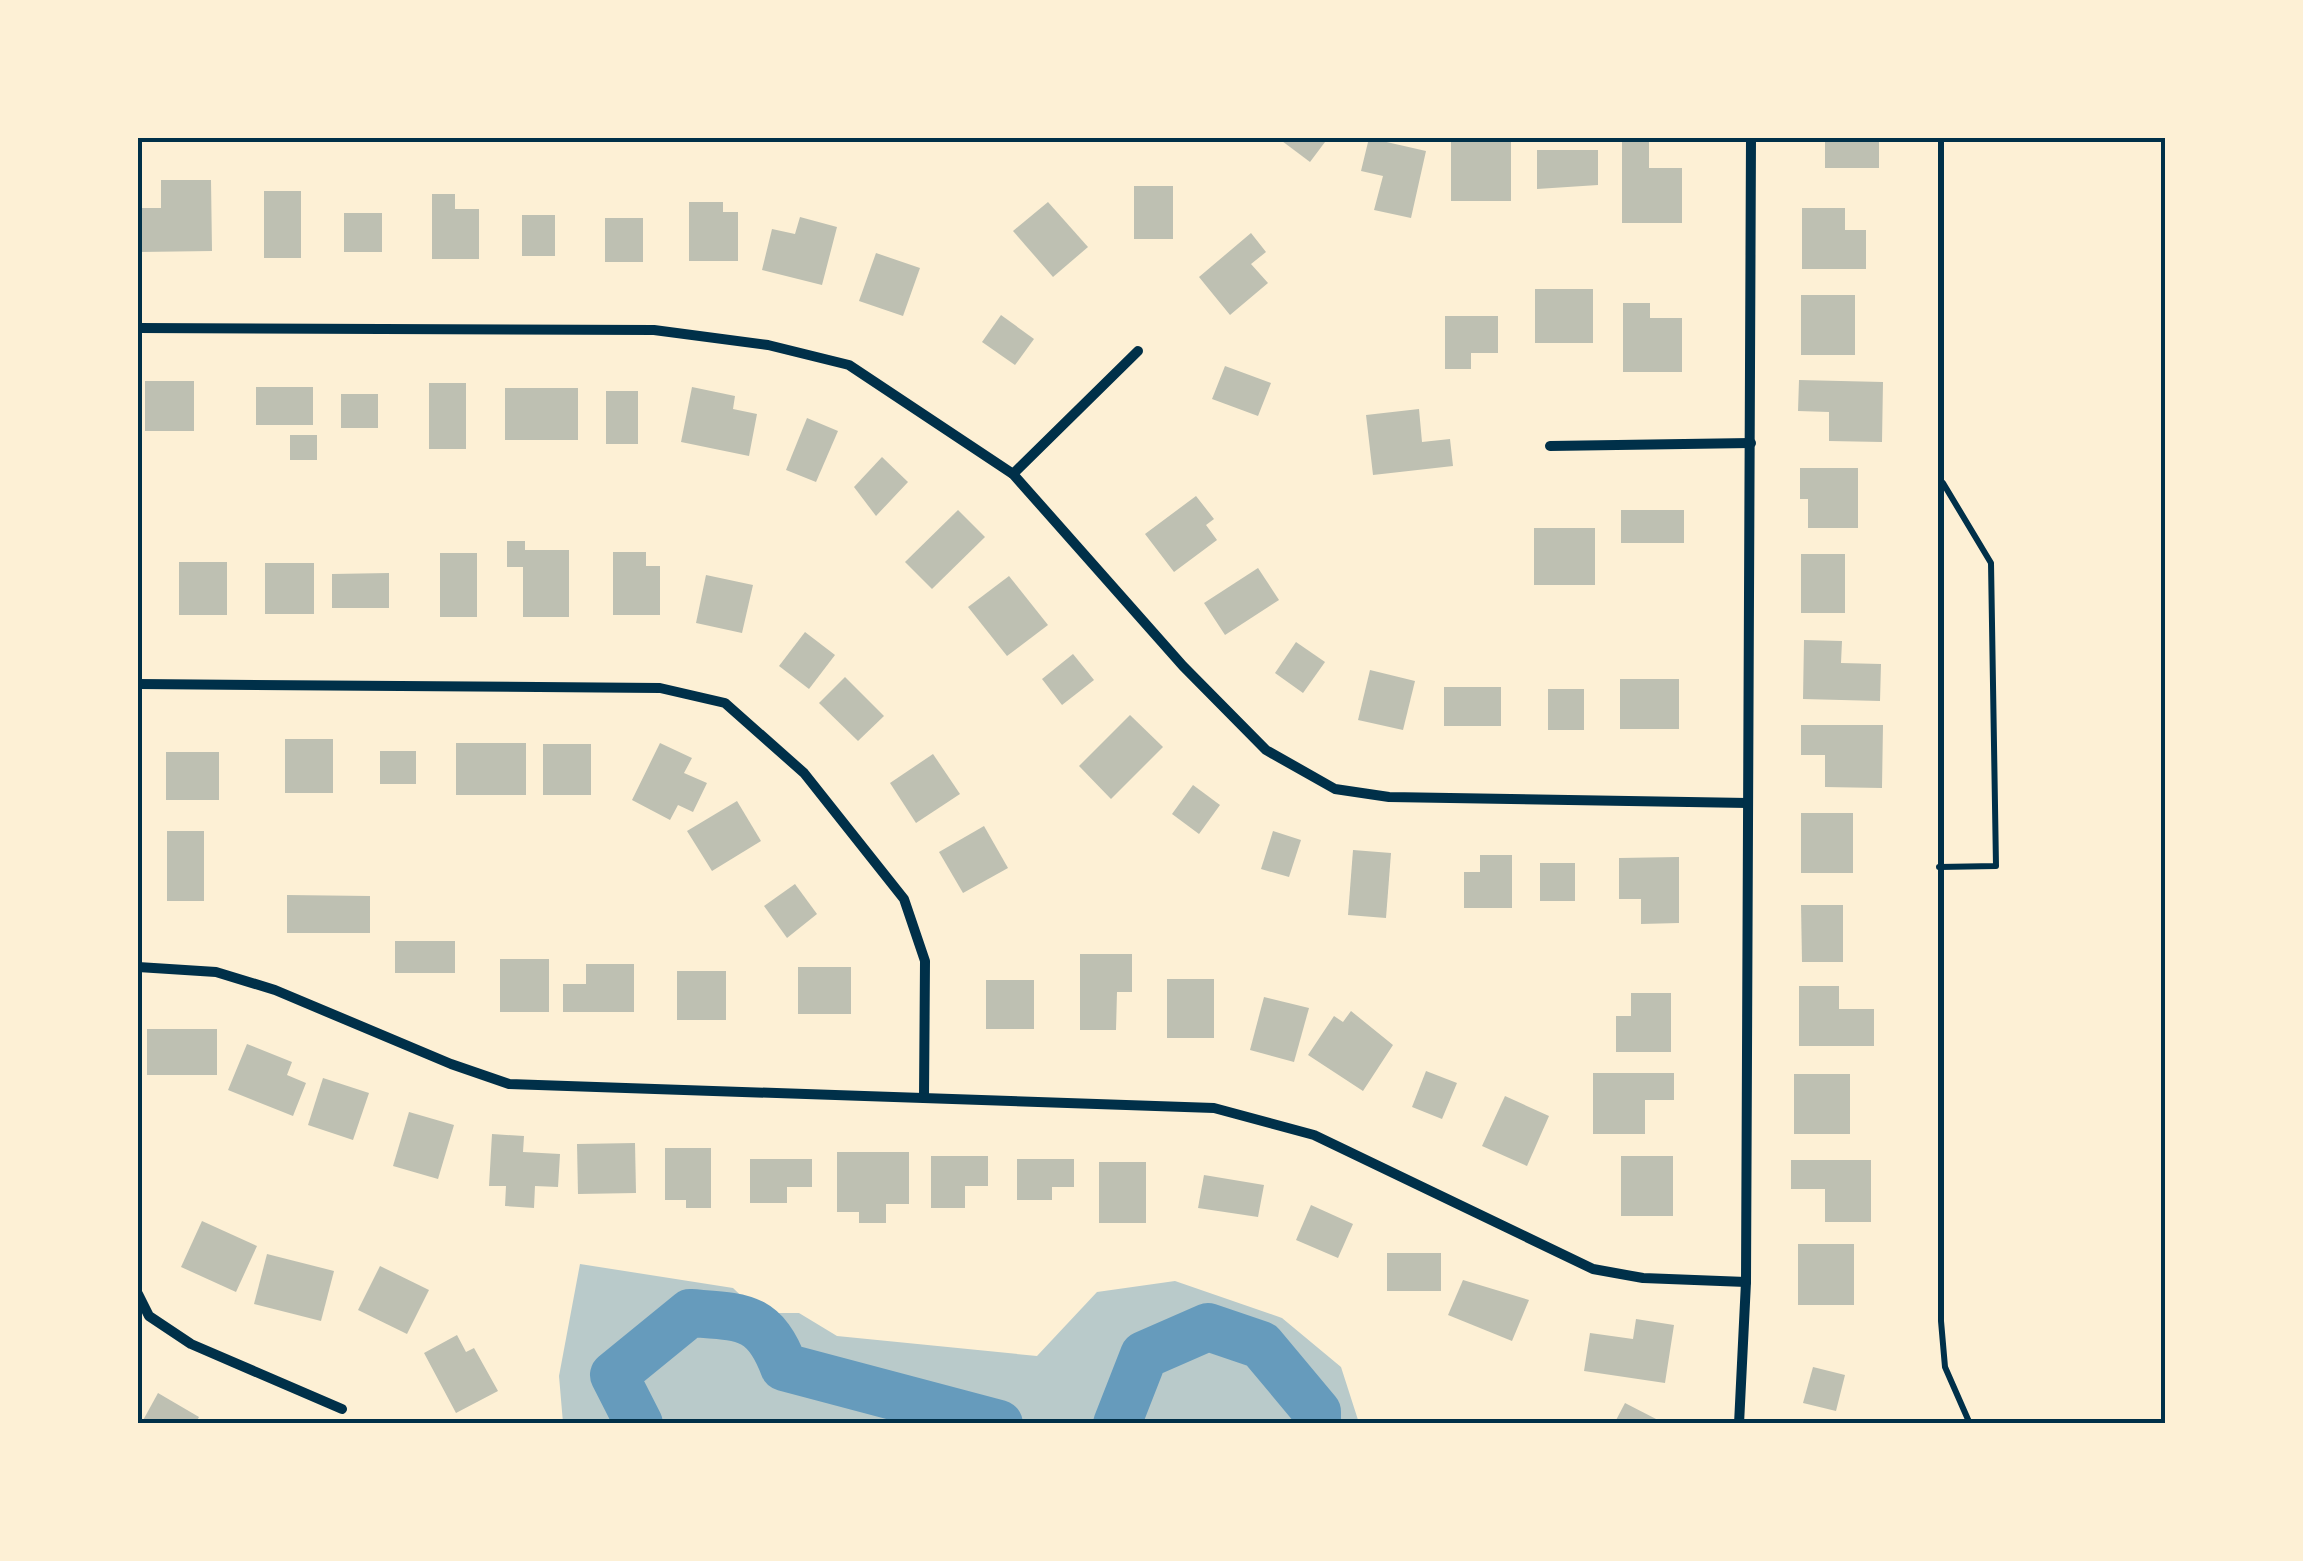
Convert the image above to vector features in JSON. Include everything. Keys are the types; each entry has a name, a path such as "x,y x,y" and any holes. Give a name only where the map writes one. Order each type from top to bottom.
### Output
{"street":[{"path":"1740,1424 1746,1282 1751,138"},
{"path":"138,328 654,330 768,345 849,366 1013,474 1183,666 1266,750 1334,789 1388,797 1748,803"},
{"path":"1013,474 1138,351"},
{"path":"1550,446 1751,443"},
{"path":"138,684 660,688 725,703 804,772 904,899 926,961 924,1098"},
{"path":"138,967 216,972 275,990 450,1064 509,1084 1214,1108 1314,1135 1594,1269 1643,1278 1746,1282"},
{"path":"138,1294 149,1316 191,1344 342,1409"}],"lane":[{"path":"1942,138 1938,867 1941,1321 1944,1367 1970,1424"},
{"path":"1938,867 1996,866 1991,564 1940,480"}],"shaded area":[{"path":"580,1264 733,1288 759,1313 799,1313 837,1336 1037,1356 1097,1292 1175,1281 1282,1318 1341,1367 1359,1423 563,1423 559,1376"}],"building":[{"path":"1278,138 1328,138 1310,162"},
{"path":"1369,138 1426,151 1411,218 1374,210 1383,176 1361,171"},
{"path":"1825,138 1879,138 1879,168 1825,168"},
{"path":"1451,141 1511,141 1511,201 1451,201"},
{"path":"1622,141 1649,141 1649,168 1682,168 1682,223 1622,223"},
{"path":"1537,150 1598,150 1598,185 1537,189"},
{"path":"161,180 211,180 212,251 140,252 140,208 161,208"},
{"path":"1134,186 1173,186 1173,239 1134,239"},
{"path":"264,191 301,191 301,258 264,258"},
{"path":"432,194 455,194 455,209 479,209 479,259 432,259"},
{"path":"689,202 723,202 723,212 738,212 738,261 689,261"},
{"path":"1048,202 1088,247 1053,277 1013,231"},
{"path":"1802,208 1845,208 1845,230 1866,230 1866,269 1802,269"},
{"path":"344,213 382,213 382,252 344,252"},
{"path":"522,215 555,215 555,256 522,256"},
{"path":"800,217 837,227 822,285 762,270 772,229 795,234"},
{"path":"605,218 643,218 643,262 605,262"},
{"path":"1251,233 1266,252 1251,264 1268,283 1230,315 1199,277"},
{"path":"876,253 920,268 903,316 859,301"},
{"path":"1535,289 1593,289 1593,343 1535,343"},
{"path":"1801,295 1855,295 1855,355 1801,355"},
{"path":"1623,303 1650,303 1650,318 1682,318 1682,372 1623,372"},
{"path":"1001,315 1034,339 1015,365 982,342"},
{"path":"1445,316 1498,316 1498,353 1471,353 1471,369 1445,369"},
{"path":"1225,366 1271,383 1258,416 1212,399"},
{"path":"1799,380 1883,382 1882,442 1829,441 1829,412 1798,411"},
{"path":"145,381 194,381 194,431 145,431"},
{"path":"429,383 466,383 466,449 429,449"},
{"path":"256,387 313,387 313,425 256,425"},
{"path":"692,387 735,396 733,409 757,414 749,456 681,442"},
{"path":"505,388 578,388 578,440 505,440"},
{"path":"606,391 638,391 638,444 606,444"},
{"path":"341,394 378,394 378,428 341,428"},
{"path":"1419,409 1422,442 1450,439 1453,466 1373,475 1366,415"},
{"path":"807,418 838,431 816,482 786,470"},
{"path":"290,435 317,435 317,460 290,460"},
{"path":"882,457 908,482 876,516 854,487"},
{"path":"1800,468 1858,468 1858,528 1808,528 1808,499 1800,499"},
{"path":"1196,496 1214,519 1206,525 1217,540 1174,572 1145,534"},
{"path":"958,510 985,537 932,589 905,562"},
{"path":"1621,510 1684,510 1684,543 1621,543"},
{"path":"1534,528 1595,528 1595,585 1534,585"},
{"path":"507,541 525,541 525,550 569,550 569,617 523,617 523,567 507,567"},
{"path":"613,552 646,552 646,566 660,566 660,615 613,615"},
{"path":"440,553 477,553 477,617 440,617"},
{"path":"1801,554 1845,554 1845,613 1801,613"},
{"path":"179,562 227,562 227,615 179,615"},
{"path":"265,563 314,563 314,614 265,614"},
{"path":"1258,568 1279,600 1225,635 1204,603"},
{"path":"389,573 389,608 332,608 332,574"},
{"path":"706,575 753,585 742,633 696,623"},
{"path":"1009,576 1048,625 1007,656 968,607"},
{"path":"805,632 835,655 809,689 779,666"},
{"path":"1804,640 1842,641 1841,663 1881,664 1880,701 1803,699"},
{"path":"1296,642 1325,662 1303,693 1275,673"},
{"path":"1073,654 1094,680 1062,705 1042,679"},
{"path":"1370,670 1415,681 1403,730 1358,720"},
{"path":"845,677 884,716 858,741 819,703"},
{"path":"1620,679 1679,679 1679,729 1620,729"},
{"path":"1444,687 1501,687 1501,726 1444,726"},
{"path":"1548,689 1584,689 1584,730 1548,730"},
{"path":"1130,715 1163,747 1111,799 1079,766"},
{"path":"1801,725 1883,725 1882,788 1825,787 1825,755 1801,755"},
{"path":"285,739 333,739 333,793 285,793"},
{"path":"456,743 526,743 526,795 456,795"},
{"path":"660,743 692,758 684,773 707,783 693,812 678,805 670,820 632,800"},
{"path":"543,744 591,744 591,795 543,795"},
{"path":"380,751 416,751 416,784 380,784"},
{"path":"166,752 219,752 219,800 166,800"},
{"path":"933,754 960,794 916,823 890,783"},
{"path":"1193,785 1220,805 1199,834 1172,814"},
{"path":"737,801 761,841 712,871 687,831"},
{"path":"1801,813 1853,813 1853,873 1801,873"},
{"path":"984,826 1008,868 963,893 939,852"},
{"path":"167,831 204,831 204,901 167,901"},
{"path":"1273,831 1301,840 1289,877 1261,869"},
{"path":"1353,850 1391,853 1386,918 1348,915"},
{"path":"1480,855 1512,855 1512,908 1464,908 1464,872 1480,872"},
{"path":"1679,857 1679,923 1641,924 1641,899 1619,899 1619,858"},
{"path":"1540,863 1575,863 1575,901 1540,901"},
{"path":"795,884 817,914 787,938 764,906"},
{"path":"287,895 370,896 370,933 287,933"},
{"path":"1801,905 1843,905 1843,962 1802,962"},
{"path":"395,941 455,941 455,973 395,973"},
{"path":"1080,954 1132,954 1132,992 1117,992 1116,1030 1080,1030"},
{"path":"500,959 549,959 549,1012 500,1012"},
{"path":"586,964 634,964 634,1012 563,1012 563,984 586,984"},
{"path":"798,967 851,967 851,1014 798,1014"},
{"path":"677,971 726,971 726,1020 677,1020"},
{"path":"1167,979 1214,979 1214,1038 1167,1038"},
{"path":"986,980 1034,980 1034,1029 986,1029"},
{"path":"1799,986 1839,986 1839,1009 1874,1009 1874,1046 1799,1046"},
{"path":"1631,993 1671,993 1671,1052 1616,1052 1616,1016 1631,1016"},
{"path":"1264,997 1309,1008 1294,1062 1250,1050"},
{"path":"1351,1011 1393,1045 1363,1091 1308,1055 1334,1016 1343,1022"},
{"path":"147,1029 217,1029 217,1075 147,1075"},
{"path":"247,1044 292,1062 287,1075 306,1083 293,1116 228,1090"},
{"path":"1426,1071 1457,1083 1442,1119 1412,1107"},
{"path":"1593,1073 1674,1073 1674,1100 1645,1100 1645,1134 1593,1134"},
{"path":"1794,1074 1850,1074 1850,1134 1794,1134"},
{"path":"323,1078 369,1093 353,1140 308,1125"},
{"path":"1505,1096 1549,1116 1527,1166 1482,1146"},
{"path":"409,1112 454,1125 438,1179 393,1166"},
{"path":"492,1134 524,1136 523,1152 560,1154 558,1187 535,1186 534,1208 505,1206 506,1186 489,1186"},
{"path":"635,1143 636,1193 578,1194 577,1144"},
{"path":"665,1148 711,1148 711,1208 686,1208 686,1200 665,1200"},
{"path":"837,1152 909,1152 909,1204 886,1204 886,1223 859,1223 859,1212 837,1212"},
{"path":"931,1156 988,1156 988,1186 965,1186 965,1208 931,1208"},
{"path":"1621,1156 1673,1156 1673,1216 1621,1216"},
{"path":"750,1159 812,1159 812,1187 787,1187 787,1203 750,1203"},
{"path":"1017,1159 1074,1159 1074,1187 1052,1187 1052,1200 1017,1200"},
{"path":"1791,1160 1871,1160 1871,1222 1825,1222 1825,1189 1791,1189"},
{"path":"1099,1162 1146,1162 1146,1223 1099,1223"},
{"path":"1204,1175 1264,1185 1258,1217 1198,1208"},
{"path":"1311,1205 1353,1224 1338,1258 1296,1240"},
{"path":"202,1221 257,1246 236,1292 181,1267"},
{"path":"1798,1244 1854,1244 1854,1305 1798,1305"},
{"path":"1387,1253 1441,1253 1441,1291 1387,1291"},
{"path":"267,1254 334,1271 321,1321 254,1304"},
{"path":"380,1266 429,1290 407,1334 358,1310"},
{"path":"1463,1280 1529,1300 1512,1341 1448,1315"},
{"path":"1636,1319 1674,1325 1665,1383 1584,1371 1590,1333 1633,1339"},
{"path":"457,1335 466,1352 474,1348 498,1391 456,1413 424,1353"},
{"path":"1813,1367 1845,1375 1836,1411 1803,1403"},
{"path":"158,1393 199,1417 195,1424 141,1424"},
{"path":"1625,1403 1658,1420 1656,1424 1614,1424"}],"waterway":[{"path":"639,1424 614,1375 690,1313 749,1322 768,1337 784,1367 999,1424"},
{"path":"1117,1424 1144,1355 1208,1327 1261,1345 1317,1412 1317,1424"}]}
